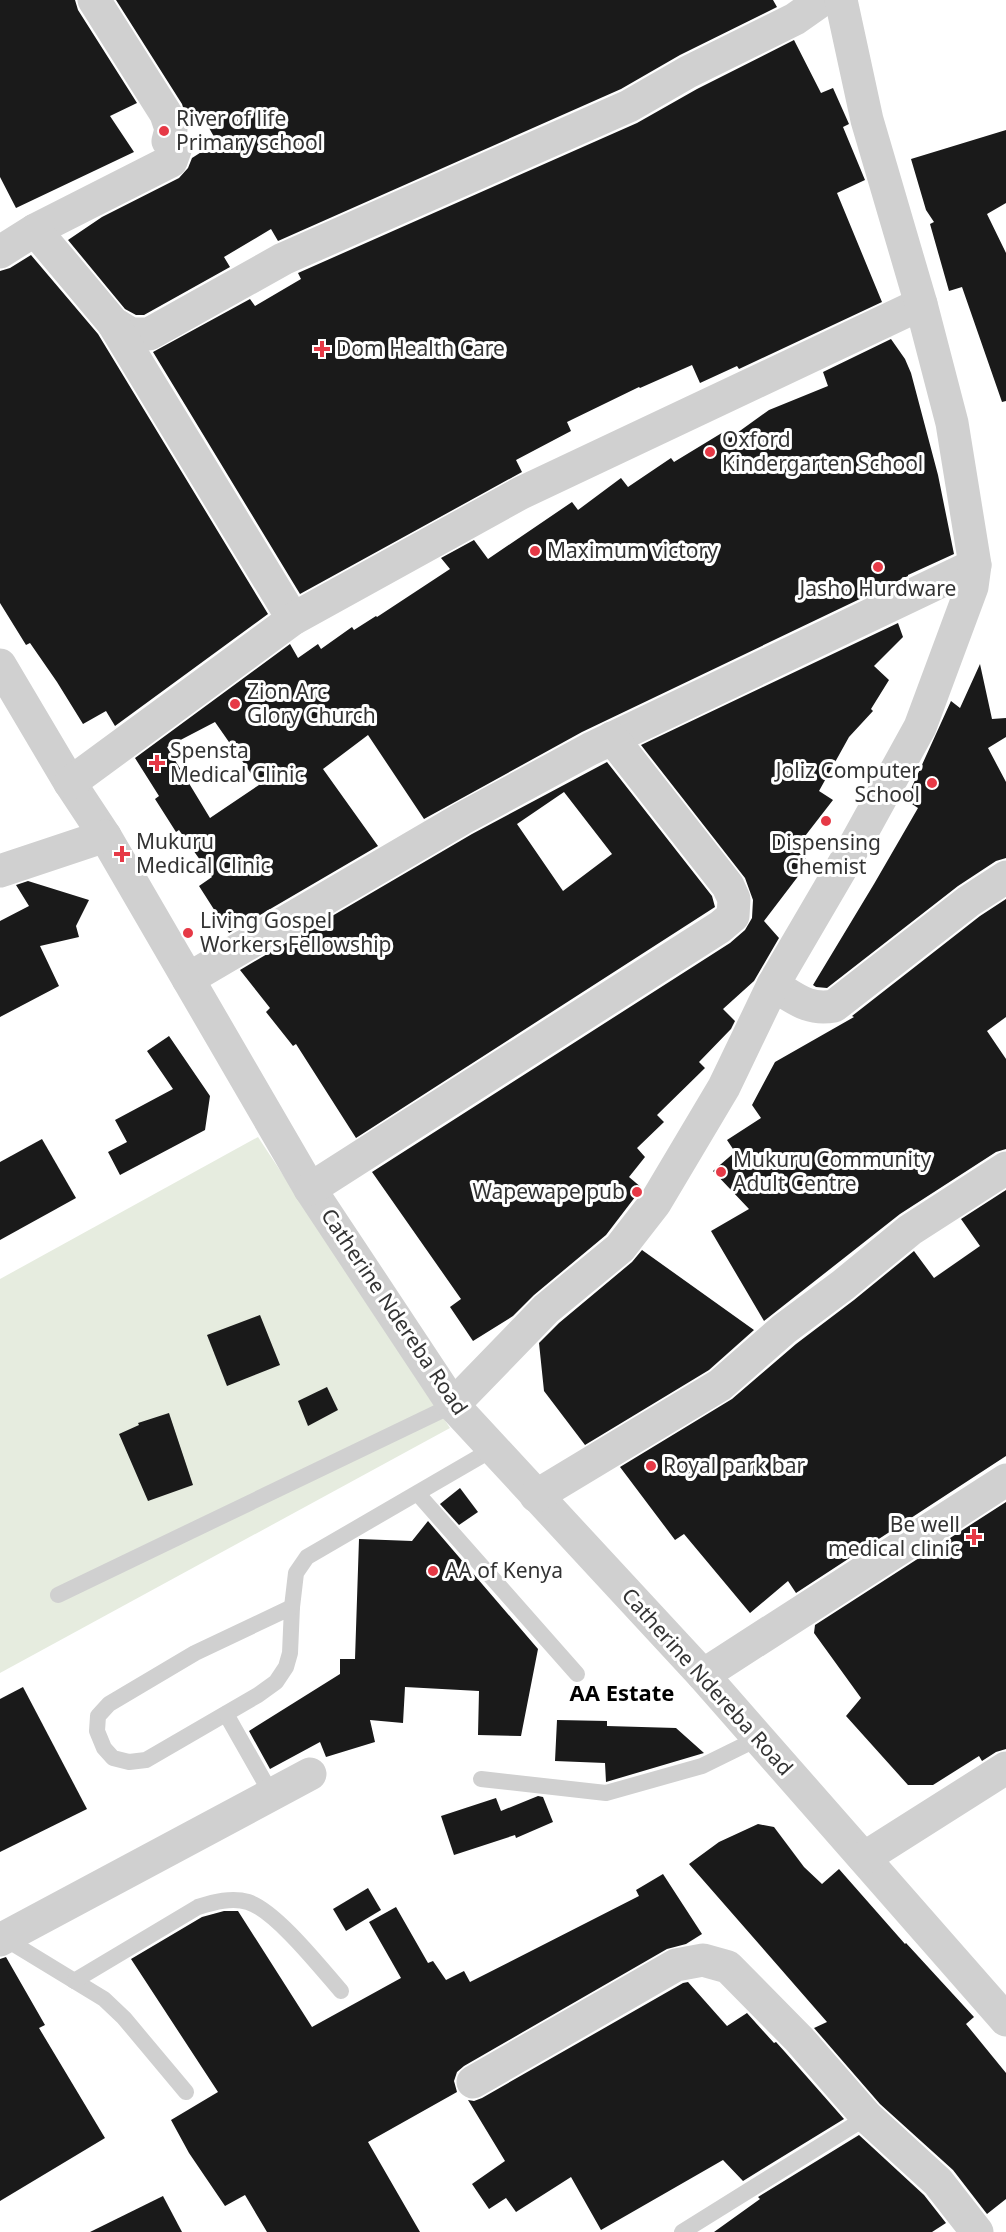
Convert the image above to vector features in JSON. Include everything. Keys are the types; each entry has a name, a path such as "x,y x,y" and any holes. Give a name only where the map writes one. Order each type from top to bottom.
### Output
{"street":[{"path":"0,252 35,230 171,161 175,150 168,141 171,129 166,114 94,0"},
{"path":"113,323 130,334 149,334 283,259 629,106 688,72 795,19 822,0"},
{"path":"453,1404 546,1309 620,1248 655,1203 724,1087 773,985 856,843 920,727 972,587 975,565 952,423 921,304 867,120 841,0"},
{"path":"35,230 113,323 293,619"},
{"path":"70,783 293,619 521,493 921,304"},
{"path":"188,979 463,818 612,738 975,565"},
{"name":"Catherine Ndereba Road","path":"0,665 70,783 105,836 310,1189 453,1404 703,1675 1006,2020"},
{"path":"310,1189 720,927 733,916 734,899 728,886 612,738"},
{"path":"0,871 105,836"},
{"path":"773,985 813,1008 834,1006 969,901 1006,877"},
{"path":"536,1496 720,1385 784,1329 843,1285 910,1230 1006,1168"},
{"path":"703,1675 1006,1480"},
{"path":"864,1858 1006,1768"},
{"path":"2,1939 310,1774"},
{"path":"473,2082 676,1965 703,1960 728,1967 799,2039 867,2117 939,2182 977,2232"}],"lane":[{"path":"58,1595 453,1404"},
{"path":"292,1607 195,1653 109,1704 98,1716 97,1731 104,1748 113,1758 129,1762 146,1760 276,1682 286,1666 290,1653 296,1573 307,1557 493,1449"},
{"path":"418,1494 577,1674"},
{"path":"226,1714 272,1795"},
{"path":"481,1779 606,1793 702,1766 759,1738"},
{"path":"74,1981 198,1906 220,1900 249,1902 276,1919 341,1990"},
{"path":"2,1939 104,1999 124,2018 186,2092"},
{"path":"682,2232 867,2117"}],"shaded area":[{"path":"258,1137 450,1428 0,1673 0,1279"}],"building":[{"path":"0,0 75,0 78,10 137,103 110,116 134,152 16,208 0,177"},
{"path":"116,0 773,0 777,7 680,55 621,89 278,241 271,229 224,257 230,267 144,315 136,315 125,309 68,240 102,217 179,178 188,168 192,158 217,142 204,119 189,126 182,104"},
{"path":"794,40 821,93 833,88 849,124 843,127 865,180 837,193 882,302 739,369 737,366 700,383 692,365 639,387 567,422 571,431 516,460 522,472 300,594 153,352 250,299 255,306 301,279 298,273 637,123 697,89"},
{"path":"1006,130 1006,203 987,214 1006,253 1006,401 1002,402 962,287 949,291 930,224 934,222 926,210 911,159"},
{"path":"31,255 98,334 268,614 115,726 106,711 83,724 30,643 26,645 0,603 0,271 10,268"},
{"path":"891,339 905,359 911,373 938,475 954,554 582,732 424,819 368,735 323,769 378,846 229,933 199,886 212,877 179,830 176,832 155,799 159,796 135,758 290,644 298,658 318,644 321,649 352,627 354,630 377,617 450,569 441,558 474,540 488,559 572,502 578,510 621,478 628,487 671,458 674,462 725,431 730,438 769,410 828,386 823,372","holes":["215,722 259,785 210,818 167,747"]},
{"path":"898,623 903,637 874,666 889,680 871,709 873,711 849,737 819,791 833,800 795,849 809,862 764,921 779,938 754,981 723,1009 735,1021 731,1029 699,1062 705,1068 657,1115 664,1122 637,1148 645,1157 629,1177 642,1188 606,1235 534,1295 513,1316 473,1341 450,1307 461,1299 372,1172 730,943 745,930 752,918 753,900 745,878 641,745"},
{"path":"980,664 992,719 1006,718 1006,737 988,748 1006,782 1006,858 996,861 958,886 827,988 816,987 813,985 918,808 906,800 951,701 960,708"},
{"path":"607,762 712,896 715,907 356,1138 296,1044 293,1046 266,1012 270,1008 240,970 472,834","holes":["564,792 612,854 563,891 517,824"]},
{"path":"28,881 89,900 76,926 79,937 40,946 59,986 0,1017 0,921 29,906 16,885"},
{"path":"1006,899 1006,1017 987,1031 1006,1059 1006,1149 996,1152 900,1214 764,1321 711,1231 749,1209 713,1171 735,1152 727,1140 761,1118 752,1105 775,1062 854,1017 852,1016 980,916"},
{"path":"169,1036 210,1096 205,1130 120,1175 108,1152 127,1142 115,1120 173,1089 147,1051"},
{"path":"42,1139 76,1198 0,1240 0,1162"},
{"path":"1006,1190 1006,1456 796,1593 788,1581 750,1613 684,1534 675,1540 620,1467 732,1399 796,1344 914,1251 934,1278 980,1246 961,1219"},
{"path":"642,1250 754,1330 709,1370 585,1445 544,1391 539,1343 559,1323 632,1262"},
{"path":"260,1315 280,1365 227,1386 207,1335"},
{"path":"327,1387 338,1410 308,1426 298,1401"},
{"path":"169,1413 193,1485 148,1501 119,1434 139,1425 138,1423"},
{"path":"460,1488 478,1512 459,1525 440,1504"},
{"path":"1006,1502 1006,1749 982,1761 979,1756 933,1785 908,1785 846,1716 861,1698 814,1633 815,1625"},
{"path":"428,1521 538,1649 521,1736 478,1735 479,1691 405,1687 403,1723 370,1720 375,1742 326,1757 320,1742 270,1769 249,1731 340,1674 340,1659 355,1659 359,1539 412,1541"},
{"path":"23,1687 87,1809 0,1852 0,1699"},
{"path":"557,1720 607,1721 607,1726 676,1728 704,1753 606,1782 605,1763 555,1761"},
{"path":"538,1796 543,1797 553,1822 516,1838 515,1835 454,1855 441,1816 496,1798 501,1811"},
{"path":"758,1824 774,1827 804,1867 822,1884 839,1869 974,2017 966,2024 1006,2073 1006,2199 987,2214 953,2170 880,2104 814,2028 827,2022 689,1864 719,1842"},
{"path":"663,1874 702,1934 686,1944 667,1949 464,2066 457,2072 454,2081 457,2092 368,2142 420,2232 267,2232 245,2195 225,2206 189,2153 171,2120 218,2092 131,1959 202,1917 224,1911 238,1911 312,2027 401,1978 369,1922 396,1907 428,1963 433,1961 446,1980 464,1971 470,1982 639,1896 636,1890"},
{"path":"368,1888 381,1910 346,1931 333,1909"},
{"path":"6,1957 45,2025 39,2028 105,2138 0,2201 0,1959"},
{"path":"688,1982 727,2026 747,2013 774,2043 776,2042 844,2119 743,2181 723,2160 601,2230 571,2177 516,2212 506,2198 489,2209 472,2184 505,2161 468,2100 474,2101 482,2098"},
{"path":"859,2135 924,2195 946,2223 932,2232 714,2232 760,2199 758,2197"},
{"path":"163,2196 182,2232 90,2232"}],"place":[{"name":"River of life Primary school","path":"164,131"},
{"name":"Dom Health Care","path":"322,349"},
{"name":"Oxford Kindergarten School","path":"710,452"},
{"name":"Maximum victory","path":"535,551"},
{"name":"Jasho Hurdware","path":"878,567"},
{"name":"Zion Arc Glory Church","path":"235,704"},
{"name":"Spensta Medical Clinic","path":"157,763"},
{"name":"Joliz Computer School","path":"932,783"},
{"name":"Dispensing Chemist","path":"826,821"},
{"name":"Mukuru Medical Clinic","path":"122,854"},
{"name":"Living Gospel Workers Fellowship","path":"188,933"},
{"name":"Mukuru Community Adult Centre","path":"721,1172"},
{"name":"Wapewape pub","path":"637,1192"},
{"name":"Royal park bar","path":"651,1466"},
{"name":"Be well medical clinic","path":"974,1537"},
{"name":"AA of Kenya","path":"433,1571"}],"district":[{"name":"AA Estate","path":"622,1693"}]}
